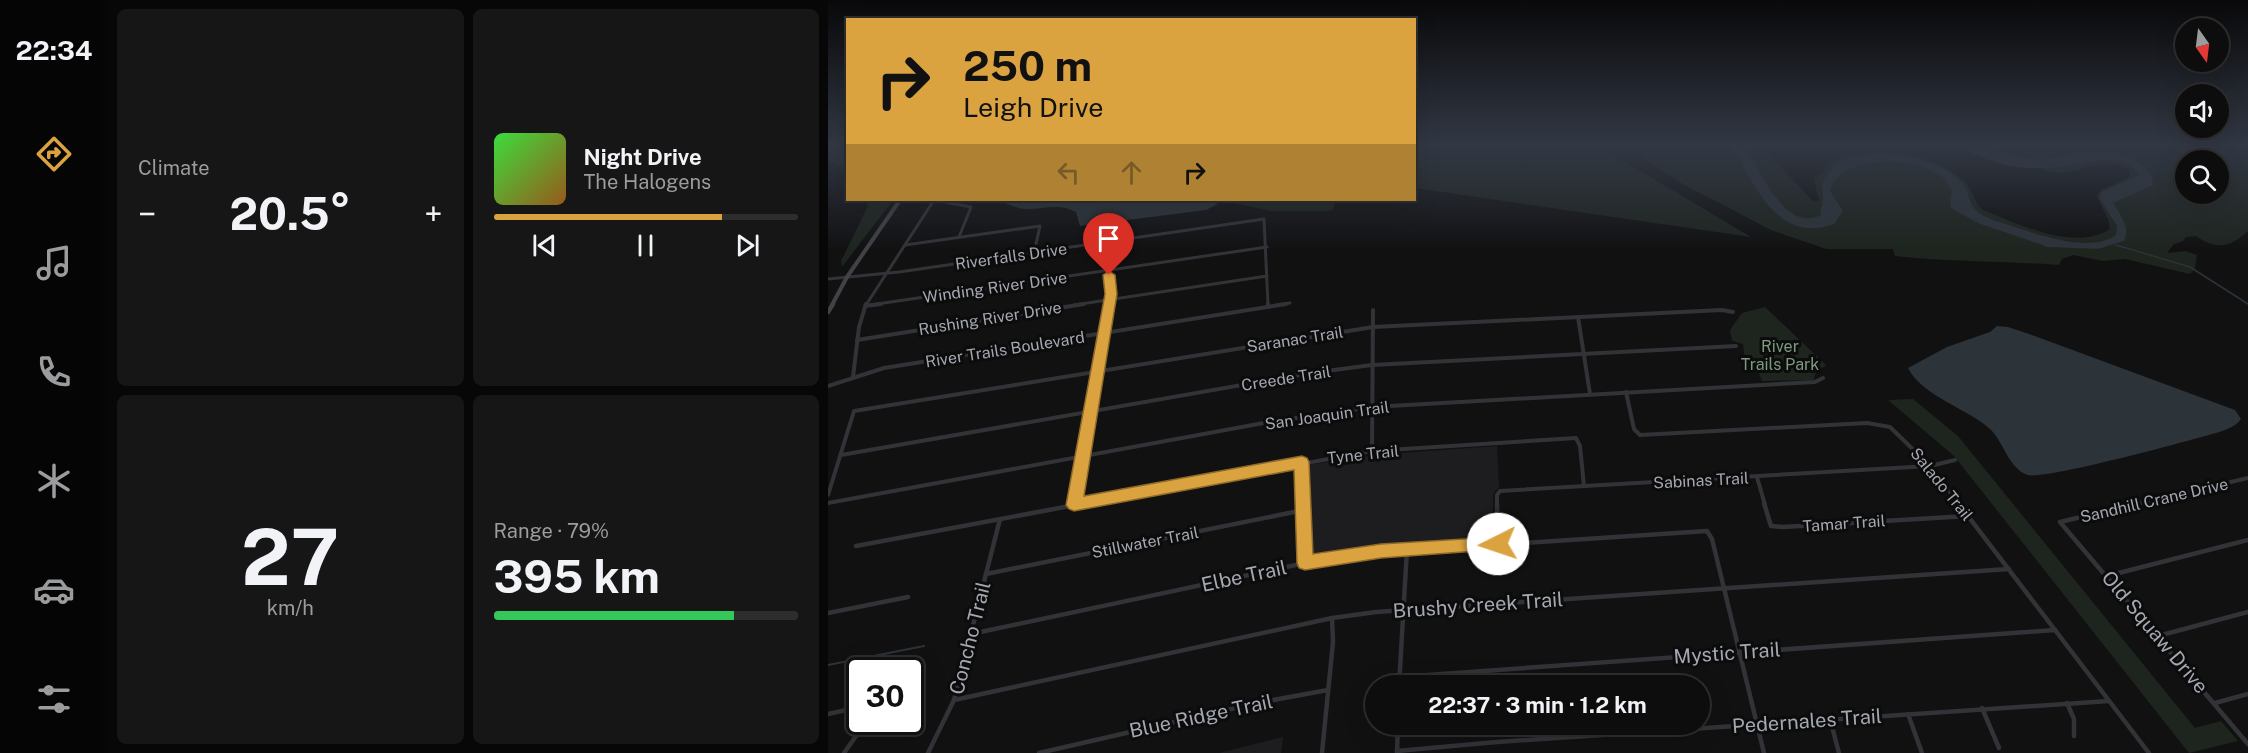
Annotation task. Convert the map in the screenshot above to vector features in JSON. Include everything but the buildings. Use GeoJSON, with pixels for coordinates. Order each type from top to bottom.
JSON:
{"type":"FeatureCollection","features":[{"type":"Feature","properties":{"kind":"main road"},"geometry":{"type":"LineString","coordinates":[[828,312],[847,277],[899,201]]}},
{"type":"Feature","properties":{"kind":"street"},"geometry":{"type":"LineString","coordinates":[[852,377],[865,306],[933,201]]}},
{"type":"Feature","properties":{"kind":"street"},"geometry":{"type":"LineString","coordinates":[[939,201],[971,207],[959,237]]}},
{"type":"Feature","properties":{"kind":"street","name":"Riverfalls Drive"},"geometry":{"type":"LineString","coordinates":[[828,279],[885,274],[1264,219],[1267,247]]}},
{"type":"Feature","properties":{"kind":"street"},"geometry":{"type":"LineString","coordinates":[[904,245],[1040,226],[1034,253]]}},
{"type":"Feature","properties":{"kind":"street"},"geometry":{"type":"LineString","coordinates":[[1074,505],[1110,299],[1110,270],[1116,241]]}},
{"type":"Feature","properties":{"kind":"street"},"geometry":{"type":"LineString","coordinates":[[1267,247],[1268,307]]}},
{"type":"Feature","properties":{"kind":"street","name":"Winding River Drive"},"geometry":{"type":"LineString","coordinates":[[865,306],[1267,247]]}},
{"type":"Feature","properties":{"kind":"street","name":"Rushing River Drive"},"geometry":{"type":"LineString","coordinates":[[857,340],[1267,276]]}},
{"type":"Feature","properties":{"kind":"street","name":"River Trails Boulevard"},"geometry":{"type":"LineString","coordinates":[[828,386],[884,368],[1290,303]]}},
{"type":"Feature","properties":{"kind":"street"},"geometry":{"type":"LineString","coordinates":[[1372,451],[1373,310]]}},
{"type":"Feature","properties":{"kind":"street","name":"Saranac Trail"},"geometry":{"type":"LineString","coordinates":[[841,455],[849,421],[854,411],[1320,334],[1373,327],[1722,310],[1733,312]]}},
{"type":"Feature","properties":{"kind":"street"},"geometry":{"type":"LineString","coordinates":[[1578,317],[1590,394]]}},
{"type":"Feature","properties":{"kind":"street","name":"Creede Trail"},"geometry":{"type":"LineString","coordinates":[[841,455],[1311,373],[1372,365],[1736,346]]}},
{"type":"Feature","properties":{"kind":"street","name":"San Joaquin Trail"},"geometry":{"type":"LineString","coordinates":[[828,503],[1311,415],[1372,407],[1815,382],[1823,378]]}},
{"type":"Feature","properties":{"kind":"street","name":"Salado Trail"},"geometry":{"type":"LineString","coordinates":[[1626,392],[1634,429],[1640,435],[1880,424],[1890,427],[1904,438],[1930,466],[2149,753]]}},
{"type":"Feature","properties":{"kind":"street","name":"Tyne Trail"},"geometry":{"type":"LineString","coordinates":[[856,546],[1302,462],[1372,451],[1576,438],[1580,446],[1584,486]]}},
{"type":"Feature","properties":{"kind":"street"},"geometry":{"type":"LineString","coordinates":[[828,495],[841,455]]}},
{"type":"Feature","properties":{"kind":"street","name":"Sabinas Trail"},"geometry":{"type":"LineString","coordinates":[[1498,544],[1497,495],[1500,491],[1930,466],[1955,460]]}},
{"type":"Feature","properties":{"kind":"street"},"geometry":{"type":"LineString","coordinates":[[1302,462],[1305,563]]}},
{"type":"Feature","properties":{"kind":"street","name":"Tamar Trail"},"geometry":{"type":"LineString","coordinates":[[1756,477],[1771,526],[1968,515]]}},
{"type":"Feature","properties":{"kind":"street","name":"Sandhill Crane Drive"},"geometry":{"type":"LineString","coordinates":[[2060,522],[2248,478]]}},
{"type":"Feature","properties":{"kind":"street","name":"Stillwater Trail"},"geometry":{"type":"LineString","coordinates":[[986,574],[1304,510]]}},
{"type":"Feature","properties":{"kind":"street","name":"Concho Trail"},"geometry":{"type":"LineString","coordinates":[[928,753],[954,700],[999,519]]}},
{"type":"Feature","properties":{"kind":"street","name":"Old Squaw Drive"},"geometry":{"type":"LineString","coordinates":[[2060,522],[2248,744]]}},
{"type":"Feature","properties":{"kind":"street","name":"Elbe Trail"},"geometry":{"type":"LineString","coordinates":[[971,634],[1305,563],[1407,549],[1710,533],[1724,588]]}},
{"type":"Feature","properties":{"kind":"street"},"geometry":{"type":"LineString","coordinates":[[2107,576],[2248,540]]}},
{"type":"Feature","properties":{"kind":"street"},"geometry":{"type":"LineString","coordinates":[[1400,675],[1407,549]]}},
{"type":"Feature","properties":{"kind":"street","name":"Brushy Creek Trail"},"geometry":{"type":"LineString","coordinates":[[954,700],[1332,618],[1402,610],[2009,569]]}},
{"type":"Feature","properties":{"kind":"street"},"geometry":{"type":"LineString","coordinates":[[1724,588],[1764,753]]}},
{"type":"Feature","properties":{"kind":"street"},"geometry":{"type":"LineString","coordinates":[[828,613],[908,597]]}},
{"type":"Feature","properties":{"kind":"street"},"geometry":{"type":"LineString","coordinates":[[2158,636],[2248,612]]}},
{"type":"Feature","properties":{"kind":"street"},"geometry":{"type":"LineString","coordinates":[[1322,753],[1332,618]]}},
{"type":"Feature","properties":{"kind":"street","name":"Mystic Trail"},"geometry":{"type":"LineString","coordinates":[[1427,675],[2055,630]]}},
{"type":"Feature","properties":{"kind":"street","name":"Blue Ridge Trail"},"geometry":{"type":"LineString","coordinates":[[1039,753],[1245,705],[1328,690]]}},
{"type":"Feature","properties":{"kind":"street"},"geometry":{"type":"LineString","coordinates":[[2215,703],[2248,694]]}},
{"type":"Feature","properties":{"kind":"street","name":"Pedernales Trail"},"geometry":{"type":"LineString","coordinates":[[1397,752],[1757,724],[2110,701]]}},
{"type":"Feature","properties":{"kind":"street"},"geometry":{"type":"LineString","coordinates":[[2067,703],[2074,719],[2074,736]]}},
{"type":"Feature","properties":{"kind":"street"},"geometry":{"type":"LineString","coordinates":[[1982,708],[1999,748]]}},
{"type":"Feature","properties":{"kind":"street"},"geometry":{"type":"LineString","coordinates":[[828,714],[846,710]]}},
{"type":"Feature","properties":{"kind":"street"},"geometry":{"type":"LineString","coordinates":[[1908,714],[1922,753]]}},
{"type":"Feature","properties":{"kind":"street"},"geometry":{"type":"LineString","coordinates":[[1830,719],[1839,753]]}},
{"type":"Feature","properties":{"kind":"street"},"geometry":{"type":"LineString","coordinates":[[844,753],[857,735]]}},
{"type":"Feature","properties":{"kind":"street"},"geometry":{"type":"LineString","coordinates":[[1397,752],[1398,735]]}},
{"type":"Feature","properties":{"kind":"shaded area"},"geometry":{"type":"Polygon","coordinates":[[[1751,180],[1764,180],[1786,208],[1797,216],[1808,218],[1821,215],[1824,180],[1836,180],[1830,191],[1843,211],[1834,224],[1814,228],[1796,226],[1782,218],[1758,192],[1751,180]]]}},
{"type":"Feature","properties":{"kind":"shaded area"},"geometry":{"type":"Polygon","coordinates":[[[1944,180],[1959,180],[1965,187],[1975,209],[1990,219],[2052,238],[2093,243],[2116,235],[2117,226],[2100,199],[2101,192],[2128,180],[2152,180],[2153,185],[2113,203],[2125,226],[2126,236],[2124,241],[2098,249],[2048,247],[1978,223],[1951,208],[1951,189],[1944,180]]]}},
{"type":"Feature","properties":{"kind":"shaded area"},"geometry":{"type":"Polygon","coordinates":[[[999,201],[1206,201],[1218,204],[1206,210],[1080,226],[1076,212],[1070,209],[1017,207],[999,201]]]}},
{"type":"Feature","properties":{"kind":"shaded area"},"geometry":{"type":"Polygon","coordinates":[[[1997,326],[2029,334],[2235,410],[2241,419],[2235,425],[2222,431],[2172,445],[2060,472],[2028,475],[2021,472],[2011,462],[1991,430],[1971,415],[1924,387],[1908,368],[1947,347],[1990,332],[1997,326]]]}},
{"type":"Feature","properties":{"kind":"shaded area"},"geometry":{"type":"Polygon","coordinates":[[[1497,446],[1499,488],[1493,496],[1493,540],[1366,548],[1313,557],[1311,554],[1306,469],[1308,465],[1373,455],[1497,446]]]}},
{"type":"Feature","properties":{"kind":"shaded area"},"geometry":{"type":"Polygon","coordinates":[[[1283,737],[1281,753],[1219,753],[1283,737]]]}},
{"type":"Feature","properties":{"kind":"green space"},"geometry":{"type":"Polygon","coordinates":[[[1416,180],[1656,180],[1751,237],[1416,188],[1416,180]]]}},
{"type":"Feature","properties":{"kind":"green space"},"geometry":{"type":"Polygon","coordinates":[[[1677,180],[1793,180],[1814,202],[1820,200],[1814,180],[1962,180],[1983,210],[2046,233],[2080,238],[2110,229],[2097,195],[2101,190],[2123,180],[2175,180],[2175,204],[2229,204],[2229,180],[2248,180],[2248,231],[2236,241],[2224,245],[2211,244],[2196,236],[2186,237],[2183,241],[2174,244],[2167,253],[2185,251],[2197,255],[2195,269],[2190,274],[2125,259],[2103,261],[2073,255],[2062,259],[2059,265],[1915,258],[1895,256],[1893,249],[1826,249],[1771,230],[1677,180]]]}},
{"type":"Feature","properties":{"kind":"green space"},"geometry":{"type":"Polygon","coordinates":[[[865,201],[892,201],[842,267],[841,261],[868,206],[865,201]]]}},
{"type":"Feature","properties":{"kind":"green space"},"geometry":{"type":"Polygon","coordinates":[[[1226,201],[1335,201],[1333,210],[1328,211],[1271,211],[1226,201]]]}},
{"type":"Feature","properties":{"kind":"green space","name":"River Trails Park"},"geometry":{"type":"Polygon","coordinates":[[[1765,307],[1826,365],[1815,374],[1814,380],[1762,381],[1755,364],[1744,354],[1743,344],[1732,341],[1730,330],[1742,313],[1765,307]]]}},
{"type":"Feature","properties":{"kind":"green space"},"geometry":{"type":"Polygon","coordinates":[[[1913,399],[1958,436],[2195,728],[2221,721],[2238,741],[2189,753],[1954,456],[1888,400],[1913,399]]]}},
{"type":"Feature","properties":{"kind":"waterway"},"geometry":{"type":"LineString","coordinates":[[2116,245],[2190,267],[2248,304]]}},
{"type":"Feature","properties":{"kind":"waterway"},"geometry":{"type":"LineString","coordinates":[[828,665],[924,646]]}},
{"type":"Feature","properties":{"kind":"route"},"geometry":{"type":"LineString","coordinates":[[1109,275],[1111,294],[1074,505],[1302,462],[1305,563],[1381,551],[1498,544]]}}]}
